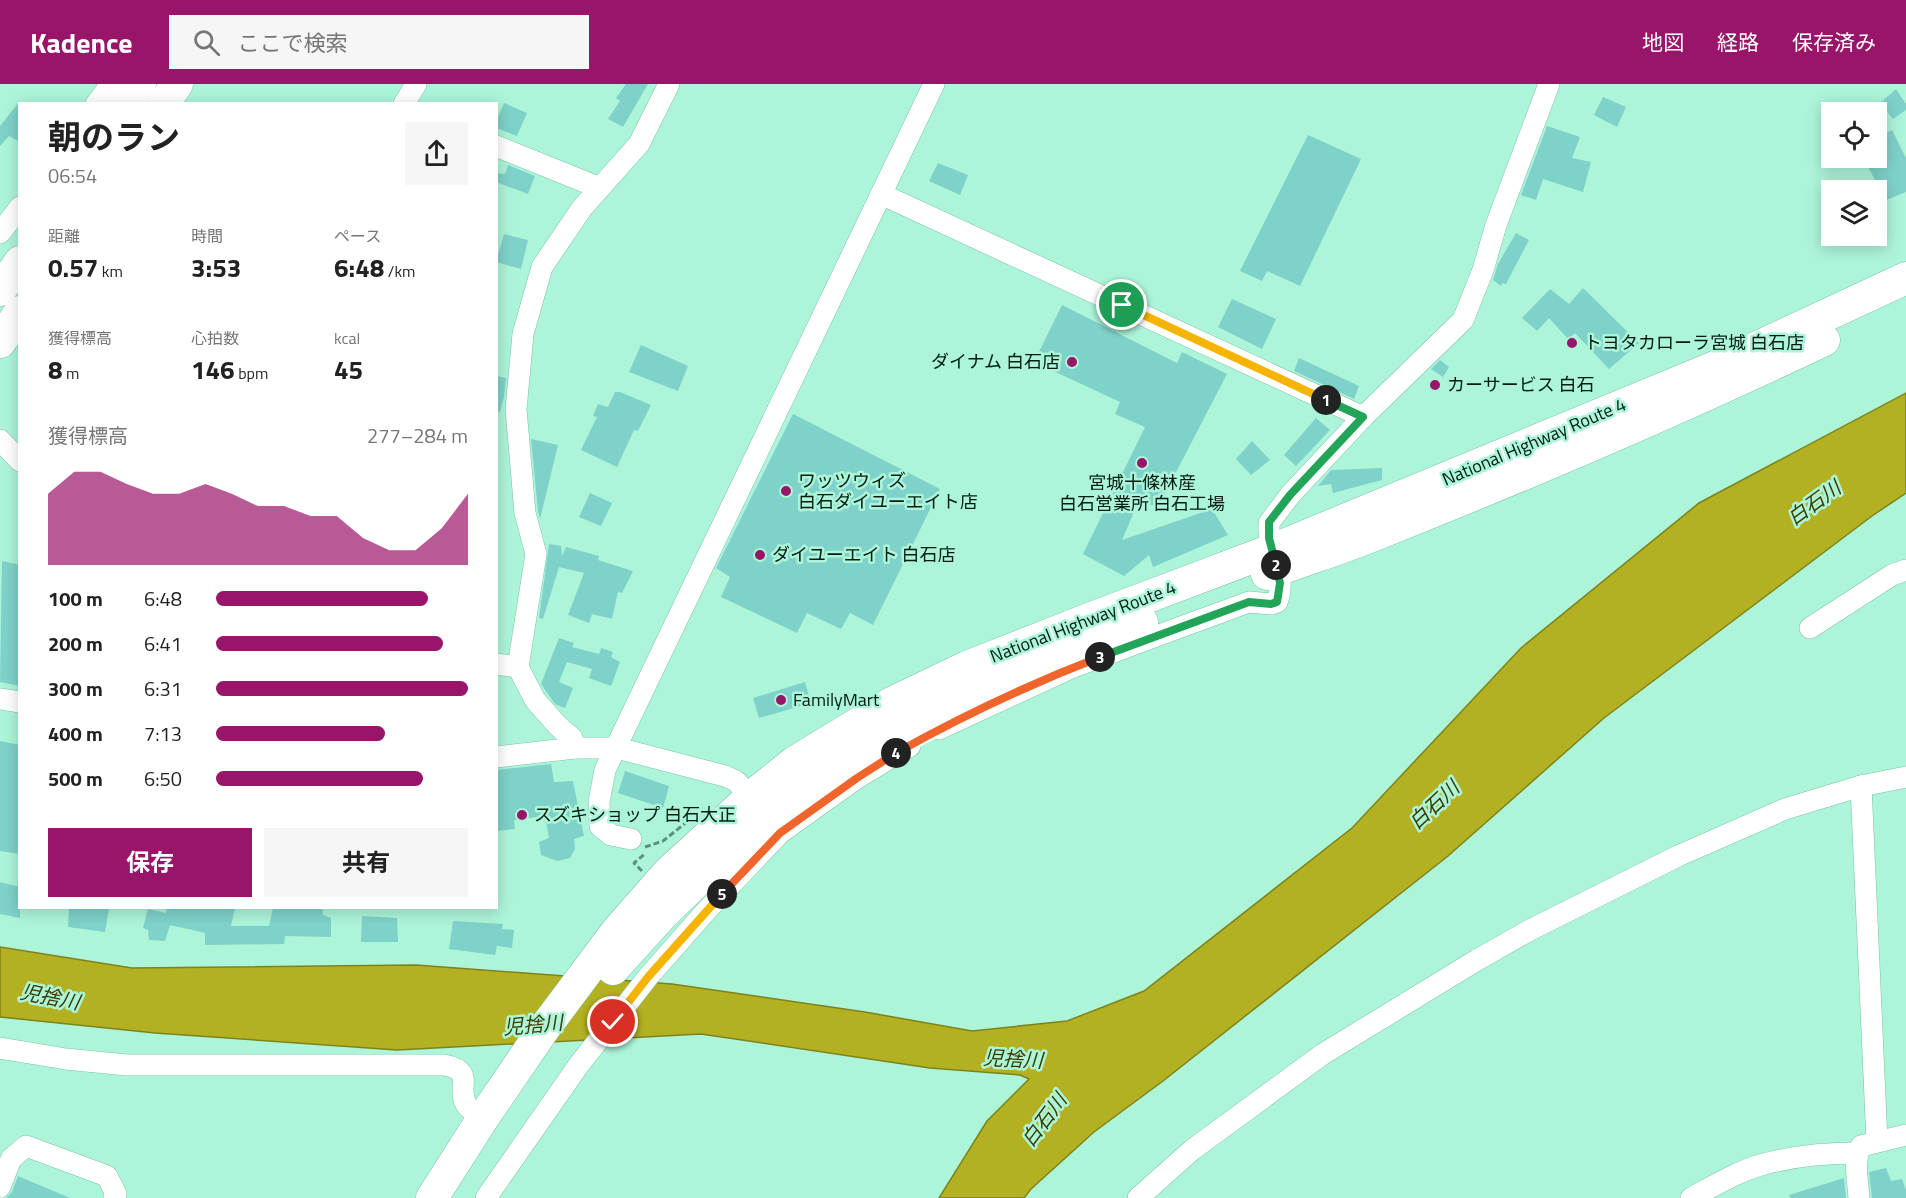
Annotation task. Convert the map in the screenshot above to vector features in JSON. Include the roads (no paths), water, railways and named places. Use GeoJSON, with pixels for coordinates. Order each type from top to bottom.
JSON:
{"type":"FeatureCollection","features":[{"type":"Feature","properties":{"kind":"highway"},"geometry":{"type":"LineString","coordinates":[[127,102],[140,84]]}},
{"type":"Feature","properties":{"kind":"highway"},"geometry":{"type":"LineString","coordinates":[[164,102],[177,84]]}},
{"type":"Feature","properties":{"kind":"highway"},"geometry":{"type":"LineString","coordinates":[[0,290],[18,265]]}},
{"type":"Feature","properties":{"kind":"highway","name":"National Highway Route 4"},"geometry":{"type":"LineString","coordinates":[[432,1198],[483,1118],[511,1094],[546,1058],[604,964],[663,914],[735,845],[759,807],[1007,677],[1123,629],[1715,367],[1906,278]]}},
{"type":"Feature","properties":{"kind":"highway","name":"National Highway Route 4"},"geometry":{"type":"LineString","coordinates":[[1275,560],[1367,538],[1458,501],[1748,376],[1906,301]]}},
{"type":"Feature","properties":{"kind":"highway"},"geometry":{"type":"LineString","coordinates":[[0,342],[18,315]]}},
{"type":"Feature","properties":{"kind":"highway","name":"National Highway Route 4"},"geometry":{"type":"LineString","coordinates":[[454,1198],[511,1094]]}},
{"type":"Feature","properties":{"kind":"street"},"geometry":{"type":"LineString","coordinates":[[98,102],[111,84]]}},
{"type":"Feature","properties":{"kind":"street"},"geometry":{"type":"LineString","coordinates":[[405,102],[416,84]]}},
{"type":"Feature","properties":{"kind":"street"},"geometry":{"type":"LineString","coordinates":[[575,748],[572,738],[535,700],[518,667],[536,554],[525,513],[516,409],[524,334],[543,267],[582,208],[639,144],[669,84]]}},
{"type":"Feature","properties":{"kind":"street"},"geometry":{"type":"LineString","coordinates":[[639,846],[611,835],[600,826],[599,802],[605,770],[934,84]]}},
{"type":"Feature","properties":{"kind":"street"},"geometry":{"type":"LineString","coordinates":[[486,1198],[578,1066],[648,977],[780,833],[857,778],[948,724],[1071,668],[1249,602],[1271,604],[1277,602],[1280,583],[1268,530],[1269,522],[1290,495],[1363,417],[1463,321],[1549,84]]}},
{"type":"Feature","properties":{"kind":"street"},"geometry":{"type":"LineString","coordinates":[[498,147],[600,188]]}},
{"type":"Feature","properties":{"kind":"street"},"geometry":{"type":"LineString","coordinates":[[881,194],[1363,417]]}},
{"type":"Feature","properties":{"kind":"street"},"geometry":{"type":"LineString","coordinates":[[0,233],[18,210]]}},
{"type":"Feature","properties":{"kind":"street"},"geometry":{"type":"LineString","coordinates":[[0,440],[18,459]]}},
{"type":"Feature","properties":{"kind":"street"},"geometry":{"type":"LineString","coordinates":[[1810,628],[1892,575],[1906,570]]}},
{"type":"Feature","properties":{"kind":"street"},"geometry":{"type":"LineString","coordinates":[[498,664],[518,667]]}},
{"type":"Feature","properties":{"kind":"street"},"geometry":{"type":"LineString","coordinates":[[0,699],[18,702]]}},
{"type":"Feature","properties":{"kind":"street"},"geometry":{"type":"LineString","coordinates":[[498,756],[575,748],[617,748],[725,776],[736,781],[759,807]]}},
{"type":"Feature","properties":{"kind":"street"},"geometry":{"type":"LineString","coordinates":[[1138,1198],[1192,1150],[1323,1054],[1530,930],[1678,856],[1785,809],[1861,786],[1906,777]]}},
{"type":"Feature","properties":{"kind":"street"},"geometry":{"type":"LineString","coordinates":[[1861,786],[1877,1142]]}},
{"type":"Feature","properties":{"kind":"street"},"geometry":{"type":"LineString","coordinates":[[0,1048],[66,1059],[127,1065],[444,1065],[458,1068],[462,1072],[466,1103],[483,1118]]}},
{"type":"Feature","properties":{"kind":"street"},"geometry":{"type":"LineString","coordinates":[[1859,1198],[1857,1153],[1861,1146],[1906,1135]]}},
{"type":"Feature","properties":{"kind":"street"},"geometry":{"type":"LineString","coordinates":[[0,1186],[11,1159],[26,1146],[107,1176],[116,1194],[114,1198]]}},
{"type":"Feature","properties":{"kind":"street"},"geometry":{"type":"LineString","coordinates":[[1691,1198],[1734,1176],[1763,1165],[1790,1159],[1857,1153]]}},
{"type":"Feature","properties":{"kind":"water"},"geometry":{"type":"Polygon","coordinates":[[[1906,393],[1906,493],[1872,516],[1604,718],[1448,856],[1163,1081],[1094,1132],[1024,1198],[939,1198],[987,1121],[1029,1079],[1020,1075],[930,1068],[701,1034],[397,1050],[155,1033],[0,1017],[0,947],[132,968],[416,965],[672,984],[865,1012],[972,1031],[1067,1021],[1144,991],[1352,828],[1521,648],[1699,503],[1906,393]]]}},
{"type":"Feature","properties":{"kind":"place","name":"トヨタカローラ宮城 白石店"},"geometry":{"type":"Point","coordinates":[1572,343]}},
{"type":"Feature","properties":{"kind":"place","name":"ダイナム 白石店"},"geometry":{"type":"Point","coordinates":[1072,362]}},
{"type":"Feature","properties":{"kind":"place","name":"カーサービス 白石"},"geometry":{"type":"Point","coordinates":[1435,385]}},
{"type":"Feature","properties":{"kind":"place","name":"宮城十條林産 白石営業所 白石工場"},"geometry":{"type":"Point","coordinates":[1142,463]}},
{"type":"Feature","properties":{"kind":"place","name":"ワッツウィズ 白石ダイユーエイト店"},"geometry":{"type":"Point","coordinates":[786,491]}},
{"type":"Feature","properties":{"kind":"place","name":"ダイユーエイト 白石店"},"geometry":{"type":"Point","coordinates":[760,555]}},
{"type":"Feature","properties":{"kind":"place","name":"FamilyMart"},"geometry":{"type":"Point","coordinates":[781,700]}},
{"type":"Feature","properties":{"kind":"place","name":"スズキショップ 白石大正"},"geometry":{"type":"Point","coordinates":[522,815]}},
{"type":"Feature","properties":{"kind":"water label","name":"白石川"},"geometry":{"type":"Point","coordinates":[1814,503]}},
{"type":"Feature","properties":{"kind":"water label","name":"白石川"},"geometry":{"type":"Point","coordinates":[1434,805]}},
{"type":"Feature","properties":{"kind":"water label","name":"児捨川"},"geometry":{"type":"Point","coordinates":[50,997]}},
{"type":"Feature","properties":{"kind":"water label","name":"児捨川"},"geometry":{"type":"Point","coordinates":[533,1025]}},
{"type":"Feature","properties":{"kind":"water label","name":"児捨川"},"geometry":{"type":"Point","coordinates":[1013,1059]}},
{"type":"Feature","properties":{"kind":"water label","name":"白石川"},"geometry":{"type":"Point","coordinates":[1044,1120]}}]}
